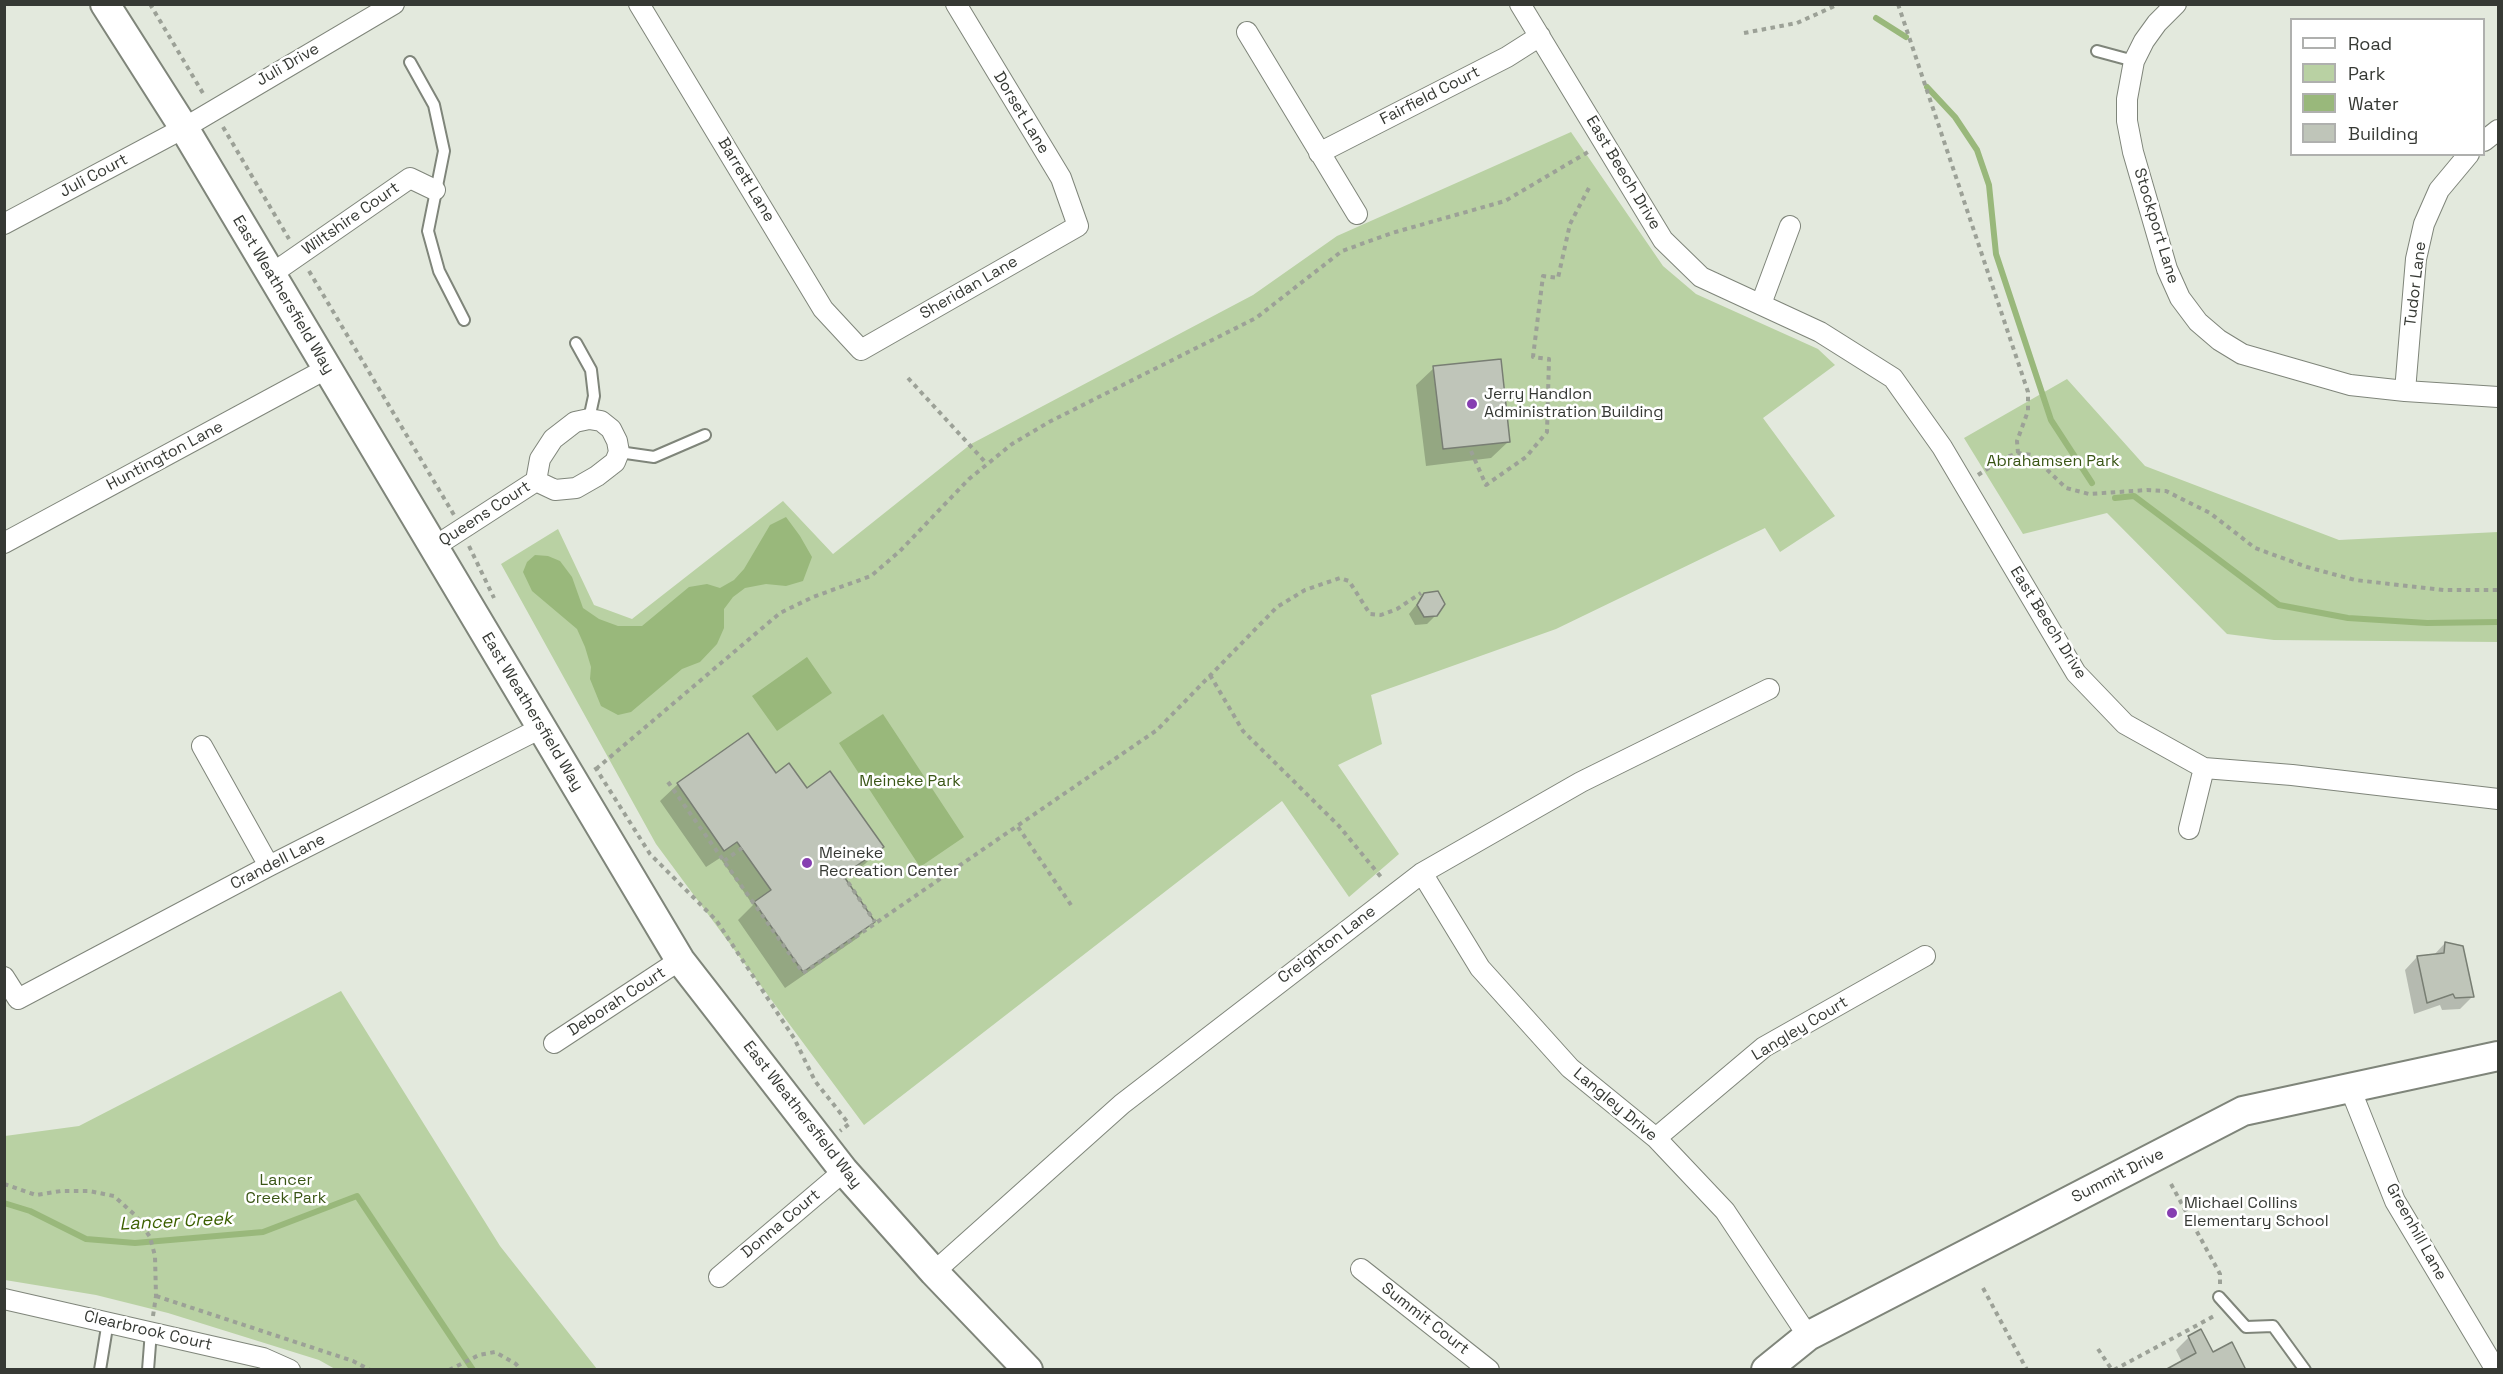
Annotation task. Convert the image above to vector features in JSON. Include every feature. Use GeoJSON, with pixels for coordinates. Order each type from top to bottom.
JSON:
{"type":"FeatureCollection","features":[{"type":"Feature","properties":{"kind":"street","name":"East Weathersfield Way"},"geometry":{"type":"LineString","coordinates":[[105,4],[184,128],[680,960],[843,1171],[1015,1366]]}},
{"type":"Feature","properties":{"kind":"street","name":"Juli Drive"},"geometry":{"type":"LineString","coordinates":[[184,128],[212,109],[394,4]]}},
{"type":"Feature","properties":{"kind":"street","name":"Barrett Lane"},"geometry":{"type":"LineString","coordinates":[[639,4],[823,309],[861,350]]}},
{"type":"Feature","properties":{"kind":"street","name":"Dorset Lane"},"geometry":{"type":"LineString","coordinates":[[956,4],[1061,178],[1078,226]]}},
{"type":"Feature","properties":{"kind":"street","name":"East Beech Drive"},"geometry":{"type":"LineString","coordinates":[[1520,4],[1663,240],[1701,277],[1820,332],[1893,378],[1942,447],[2076,673],[2125,724],[2204,768],[2292,775],[2499,799]]}},
{"type":"Feature","properties":{"kind":"street","name":"Stockport Lane"},"geometry":{"type":"LineString","coordinates":[[2176,4],[2157,23],[2144,41],[2134,61],[2127,99],[2127,121],[2133,152],[2167,269],[2180,298],[2198,322],[2219,340],[2242,354],[2350,385],[2499,397]]}},
{"type":"Feature","properties":{"kind":"street"},"geometry":{"type":"LineString","coordinates":[[1247,32],[1357,214]]}},
{"type":"Feature","properties":{"kind":"street","name":"Fairfield Court"},"geometry":{"type":"LineString","coordinates":[[1319,153],[1507,57],[1540,36]]}},
{"type":"Feature","properties":{"kind":"street","name":"Juli Court"},"geometry":{"type":"LineString","coordinates":[[4,224],[184,128]]}},
{"type":"Feature","properties":{"kind":"street"},"geometry":{"type":"LineString","coordinates":[[2485,140],[2499,130]]}},
{"type":"Feature","properties":{"kind":"street","name":"Tudor Lane"},"geometry":{"type":"LineString","coordinates":[[2405,391],[2416,259],[2424,224],[2439,190],[2467,156]]}},
{"type":"Feature","properties":{"kind":"street","name":"Wiltshire Court"},"geometry":{"type":"LineString","coordinates":[[270,275],[410,178],[435,190]]}},
{"type":"Feature","properties":{"kind":"street","name":"Sheridan Lane"},"geometry":{"type":"LineString","coordinates":[[861,350],[1078,226]]}},
{"type":"Feature","properties":{"kind":"street"},"geometry":{"type":"LineString","coordinates":[[1761,304],[1790,226]]}},
{"type":"Feature","properties":{"kind":"street","name":"Huntington Lane"},"geometry":{"type":"LineString","coordinates":[[4,543],[326,369]]}},
{"type":"Feature","properties":{"kind":"street"},"geometry":{"type":"LineString","coordinates":[[589,419],[601,421],[611,429],[619,452]]}},
{"type":"Feature","properties":{"kind":"street","name":"Queens Court"},"geometry":{"type":"LineString","coordinates":[[434,548],[536,481],[540,459],[553,439],[575,422],[589,419]]}},
{"type":"Feature","properties":{"kind":"street","name":"Queens Court"},"geometry":{"type":"LineString","coordinates":[[536,481],[555,490],[576,488],[615,462],[619,452]]}},
{"type":"Feature","properties":{"kind":"street","name":"Creighton Lane"},"geometry":{"type":"LineString","coordinates":[[934,1272],[1122,1104],[1422,873],[1581,782],[1769,689]]}},
{"type":"Feature","properties":{"kind":"street","name":"Crandell Lane"},"geometry":{"type":"LineString","coordinates":[[4,977],[18,999],[269,866],[541,728]]}},
{"type":"Feature","properties":{"kind":"street"},"geometry":{"type":"LineString","coordinates":[[202,746],[269,866]]}},
{"type":"Feature","properties":{"kind":"street"},"geometry":{"type":"LineString","coordinates":[[2189,829],[2204,768]]}},
{"type":"Feature","properties":{"kind":"street","name":"Langley Drive"},"geometry":{"type":"LineString","coordinates":[[1422,873],[1480,968],[1570,1068],[1656,1138],[1725,1211],[1808,1336]]}},
{"type":"Feature","properties":{"kind":"street","name":"Langley Court"},"geometry":{"type":"LineString","coordinates":[[1656,1138],[1764,1047],[1925,956]]}},
{"type":"Feature","properties":{"kind":"street","name":"Deborah Court"},"geometry":{"type":"LineString","coordinates":[[554,1043],[680,960]]}},
{"type":"Feature","properties":{"kind":"street","name":"Summit Drive"},"geometry":{"type":"LineString","coordinates":[[1766,1370],[1808,1336],[2243,1111],[2499,1056]]}},
{"type":"Feature","properties":{"kind":"street","name":"Greenhill Lane"},"geometry":{"type":"LineString","coordinates":[[2349,1088],[2395,1202],[2496,1370]]}},
{"type":"Feature","properties":{"kind":"street","name":"Donna Court"},"geometry":{"type":"LineString","coordinates":[[718,1277],[843,1171]]}},
{"type":"Feature","properties":{"kind":"street","name":"Summit Court"},"geometry":{"type":"LineString","coordinates":[[1361,1269],[1489,1370]]}},
{"type":"Feature","properties":{"kind":"street","name":"Clearbrook Court"},"geometry":{"type":"LineString","coordinates":[[4,1299],[263,1358],[290,1370]]}},
{"type":"Feature","properties":{"kind":"lane"},"geometry":{"type":"LineString","coordinates":[[2097,51],[2134,61]]}},
{"type":"Feature","properties":{"kind":"lane"},"geometry":{"type":"LineString","coordinates":[[410,62],[434,105],[444,151],[428,231],[439,270],[464,320]]}},
{"type":"Feature","properties":{"kind":"lane"},"geometry":{"type":"LineString","coordinates":[[576,343],[591,370],[594,396],[589,419]]}},
{"type":"Feature","properties":{"kind":"lane"},"geometry":{"type":"LineString","coordinates":[[619,452],[654,458],[705,435]]}},
{"type":"Feature","properties":{"kind":"lane"},"geometry":{"type":"LineString","coordinates":[[2219,1297],[2246,1326],[2273,1326],[2305,1370]]}},
{"type":"Feature","properties":{"kind":"lane"},"geometry":{"type":"LineString","coordinates":[[100,1370],[108,1321]]}},
{"type":"Feature","properties":{"kind":"lane"},"geometry":{"type":"LineString","coordinates":[[148,1370],[151,1331]]}},
{"type":"Feature","properties":{"kind":"path"},"geometry":{"type":"LineString","coordinates":[[150,4],[461,530],[499,608]]}},
{"type":"Feature","properties":{"kind":"path"},"geometry":{"type":"LineString","coordinates":[[1744,33],[1797,23],[1839,4]]}},
{"type":"Feature","properties":{"kind":"path"},"geometry":{"type":"LineString","coordinates":[[1898,4],[2028,392],[2028,411],[2017,441],[2018,453]]}},
{"type":"Feature","properties":{"kind":"path"},"geometry":{"type":"LineString","coordinates":[[596,769],[780,613],[813,597],[871,576],[900,551],[969,479],[1012,444],[1049,422],[1256,318],[1342,251],[1392,233],[1505,201],[1604,143]]}},
{"type":"Feature","properties":{"kind":"path"},"geometry":{"type":"LineString","coordinates":[[1471,451],[1486,485],[1526,457],[1547,432],[1549,358],[1533,357],[1543,276],[1558,278],[1570,224],[1591,184]]}},
{"type":"Feature","properties":{"kind":"path"},"geometry":{"type":"LineString","coordinates":[[908,378],[987,464]]}},
{"type":"Feature","properties":{"kind":"path"},"geometry":{"type":"LineString","coordinates":[[1964,484],[2004,458],[2018,453],[2032,455],[2066,488],[2089,494],[2166,491],[2210,513],[2255,548],[2307,567],[2355,580],[2444,590],[2499,590]]}},
{"type":"Feature","properties":{"kind":"path"},"geometry":{"type":"LineString","coordinates":[[668,782],[803,973],[1156,730],[1277,607],[1305,590],[1340,578],[1348,581],[1370,614],[1381,615],[1397,609],[1421,593]]}},
{"type":"Feature","properties":{"kind":"path"},"geometry":{"type":"LineString","coordinates":[[1210,675],[1243,732],[1339,826],[1381,877]]}},
{"type":"Feature","properties":{"kind":"path"},"geometry":{"type":"LineString","coordinates":[[590,759],[650,854],[716,920],[794,1038],[815,1081],[849,1124],[824,1146]]}},
{"type":"Feature","properties":{"kind":"path"},"geometry":{"type":"LineString","coordinates":[[1018,827],[1071,905]]}},
{"type":"Feature","properties":{"kind":"path"},"geometry":{"type":"LineString","coordinates":[[724,861],[742,848]]}},
{"type":"Feature","properties":{"kind":"path"},"geometry":{"type":"LineString","coordinates":[[843,875],[875,922]]}},
{"type":"Feature","properties":{"kind":"path"},"geometry":{"type":"LineString","coordinates":[[4,1184],[36,1195],[61,1191],[89,1191],[114,1196],[136,1215],[150,1237],[155,1256],[156,1296],[151,1331]]}},
{"type":"Feature","properties":{"kind":"path"},"geometry":{"type":"LineString","coordinates":[[2098,1349],[2113,1370],[2215,1317],[2220,1274],[2171,1184]]}},
{"type":"Feature","properties":{"kind":"path"},"geometry":{"type":"LineString","coordinates":[[1983,1288],[2027,1370]]}},
{"type":"Feature","properties":{"kind":"path"},"geometry":{"type":"LineString","coordinates":[[156,1296],[353,1361],[370,1370]]}},
{"type":"Feature","properties":{"kind":"path"},"geometry":{"type":"LineString","coordinates":[[448,1370],[479,1355],[495,1352],[516,1364],[521,1370]]}},
{"type":"Feature","properties":{"kind":"green space","name":"Meineke Park"},"geometry":{"type":"Polygon","coordinates":[[[1571,132],[1663,266],[1696,294],[1818,349],[1835,365],[1763,418],[1835,516],[1780,552],[1765,528],[1556,629],[1371,695],[1382,744],[1338,765],[1399,854],[1349,897],[1282,801],[864,1125],[656,844],[501,564],[558,529],[594,605],[632,619],[783,501],[833,554],[971,444],[1253,295],[1337,236],[1571,132]]]}},
{"type":"Feature","properties":{"kind":"green space","name":"Abrahamsen Park"},"geometry":{"type":"Polygon","coordinates":[[[2067,379],[2145,466],[2339,540],[2498,532],[2498,642],[2274,640],[2227,634],[2107,513],[2023,534],[1964,438],[2067,379]]]}},
{"type":"Feature","properties":{"kind":"green space","name":"Lancer Creek Park"},"geometry":{"type":"Polygon","coordinates":[[[341,991],[500,1246],[597,1369],[335,1369],[319,1360],[168,1313],[96,1295],[5,1280],[5,1136],[79,1126],[341,991]]]}},
{"type":"Feature","properties":{"kind":"water"},"geometry":{"type":"Polygon","coordinates":[[[786,517],[812,557],[803,581],[786,586],[766,584],[745,588],[733,597],[724,609],[724,628],[717,644],[700,662],[682,669],[631,712],[618,715],[601,706],[590,679],[591,667],[577,629],[532,591],[523,572],[527,562],[535,555],[548,556],[560,561],[572,577],[583,608],[599,619],[618,626],[642,626],[689,587],[707,584],[720,588],[734,580],[744,569],[770,525],[786,517]]]}},
{"type":"Feature","properties":{"kind":"water"},"geometry":{"type":"Polygon","coordinates":[[[807,657],[832,693],[777,731],[752,696],[807,657]]]}},
{"type":"Feature","properties":{"kind":"water"},"geometry":{"type":"Polygon","coordinates":[[[883,714],[964,837],[920,867],[839,743],[883,714]]]}},
{"type":"Feature","properties":{"kind":"building","name":"Jerry Handlon Administration Building"},"geometry":{"type":"Polygon","coordinates":[[[1501,359],[1510,442],[1443,449],[1433,366],[1501,359]]]}},
{"type":"Feature","properties":{"kind":"building"},"geometry":{"type":"Polygon","coordinates":[[[1438,591],[1445,604],[1437,616],[1424,617],[1417,605],[1424,593],[1438,591]]]}},
{"type":"Feature","properties":{"kind":"building","name":"Meineke Recreation Center"},"geometry":{"type":"Polygon","coordinates":[[[748,733],[776,773],[789,763],[807,788],[830,771],[884,847],[843,875],[875,922],[803,972],[754,902],[771,890],[737,842],[724,851],[677,783],[748,733]]]}},
{"type":"Feature","properties":{"kind":"building"},"geometry":{"type":"Polygon","coordinates":[[[2445,942],[2463,946],[2474,997],[2455,998],[2453,994],[2427,1003],[2417,956],[2444,953],[2445,942]]]}},
{"type":"Feature","properties":{"kind":"building"},"geometry":{"type":"Polygon","coordinates":[[[2201,1329],[2213,1352],[2232,1342],[2246,1370],[2165,1370],[2196,1353],[2188,1336],[2201,1329]]]}},
{"type":"Feature","properties":{"kind":"waterway"},"geometry":{"type":"LineString","coordinates":[[1876,18],[1906,37]]}},
{"type":"Feature","properties":{"kind":"waterway"},"geometry":{"type":"LineString","coordinates":[[1927,87],[1955,117],[1977,150],[1989,185],[1996,254],[2051,420],[2092,483]]}},
{"type":"Feature","properties":{"kind":"waterway"},"geometry":{"type":"LineString","coordinates":[[2115,498],[2134,496],[2279,605],[2348,618],[2427,623],[2498,622]]}},
{"type":"Feature","properties":{"kind":"waterway","name":"Lancer Creek"},"geometry":{"type":"LineString","coordinates":[[4,1203],[30,1211],[86,1239],[135,1243],[263,1232],[357,1196],[473,1370]]}},
{"type":"Feature","properties":{"kind":"place","name":"Jerry Handlon Administration Building"},"geometry":{"type":"Point","coordinates":[1472,404]}},
{"type":"Feature","properties":{"kind":"place","name":"Meineke Recreation Center"},"geometry":{"type":"Point","coordinates":[807,863]}},
{"type":"Feature","properties":{"kind":"place","name":"Michael Collins Elementary School"},"geometry":{"type":"Point","coordinates":[2172,1213]}}]}
